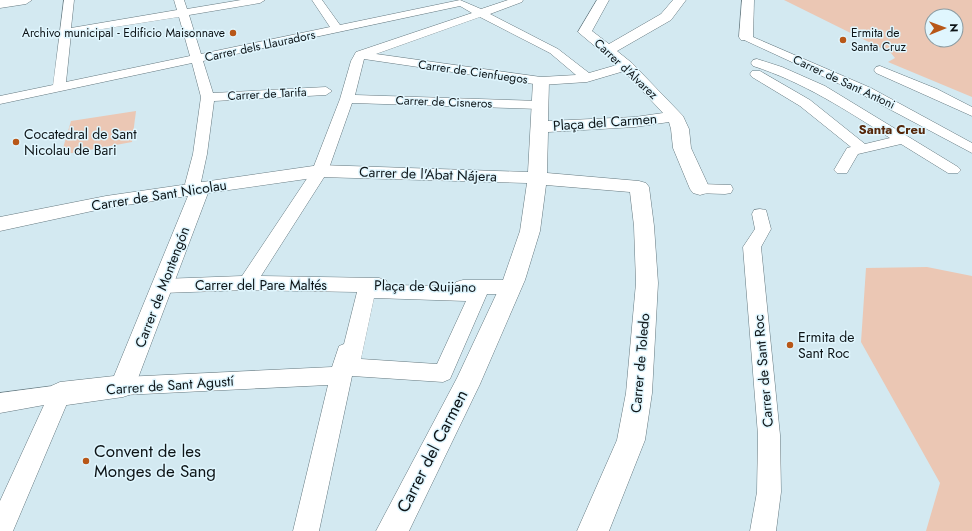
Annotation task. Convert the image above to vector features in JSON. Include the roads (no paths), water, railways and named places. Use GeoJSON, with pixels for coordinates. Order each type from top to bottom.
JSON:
{"type":"FeatureCollection","features":[{"type":"Feature","properties":{"kind":"street"},"geometry":{"type":"LineString","coordinates":[[0,4],[26,0]]}},
{"type":"Feature","properties":{"kind":"street"},"geometry":{"type":"LineString","coordinates":[[59,87],[69,0]]}},
{"type":"Feature","properties":{"kind":"street"},"geometry":{"type":"LineString","coordinates":[[179,0],[208,97],[200,154],[193,184],[201,188]]}},
{"type":"Feature","properties":{"kind":"street"},"geometry":{"type":"LineString","coordinates":[[65,32],[260,0]]}},
{"type":"Feature","properties":{"kind":"street"},"geometry":{"type":"LineString","coordinates":[[317,0],[338,29]]}},
{"type":"Feature","properties":{"kind":"street"},"geometry":{"type":"LineString","coordinates":[[247,283],[320,171],[347,99],[360,55],[518,0]]}},
{"type":"Feature","properties":{"kind":"street","name":"Carrer d'Álvarez"},"geometry":{"type":"LineString","coordinates":[[603,0],[585,32],[627,66],[675,116]]}},
{"type":"Feature","properties":{"kind":"street"},"geometry":{"type":"LineString","coordinates":[[608,50],[666,17],[680,0]]}},
{"type":"Feature","properties":{"kind":"street","name":"Carrer de Sant Antoni"},"geometry":{"type":"LineString","coordinates":[[748,0],[746,37],[872,94],[972,149]]}},
{"type":"Feature","properties":{"kind":"street","name":"Carrer dels Llauradors"},"geometry":{"type":"LineString","coordinates":[[0,100],[196,60],[461,3],[480,14]]}},
{"type":"Feature","properties":{"kind":"street"},"geometry":{"type":"LineString","coordinates":[[480,14],[554,51],[587,78]]}},
{"type":"Feature","properties":{"kind":"street","name":"Carrer de Cienfuegos"},"geometry":{"type":"LineString","coordinates":[[360,55],[541,81],[587,78],[627,66]]}},
{"type":"Feature","properties":{"kind":"street"},"geometry":{"type":"LineString","coordinates":[[862,148],[805,103],[756,68],[778,70],[820,89],[901,140],[953,170]]}},
{"type":"Feature","properties":{"kind":"street"},"geometry":{"type":"LineString","coordinates":[[880,70],[932,92],[972,112]]}},
{"type":"Feature","properties":{"kind":"street"},"geometry":{"type":"LineString","coordinates":[[539,127],[541,81]]}},
{"type":"Feature","properties":{"kind":"street","name":"Carrer de Tarifa"},"geometry":{"type":"LineString","coordinates":[[208,97],[326,91]]}},
{"type":"Feature","properties":{"kind":"street","name":"Carrer de Cisneros"},"geometry":{"type":"LineString","coordinates":[[347,99],[540,105]]}},
{"type":"Feature","properties":{"kind":"street","name":"Plaça del Carmen"},"geometry":{"type":"LineString","coordinates":[[537,178],[539,127],[635,122],[675,116],[680,129],[682,148],[700,189]]}},
{"type":"Feature","properties":{"kind":"street"},"geometry":{"type":"LineString","coordinates":[[842,170],[852,151],[901,140]]}},
{"type":"Feature","properties":{"kind":"street","name":"Carrer de Sant Nicolau"},"geometry":{"type":"LineString","coordinates":[[0,224],[106,202],[320,171]]}},
{"type":"Feature","properties":{"kind":"street","name":"Carrer de l'Abat Nájera"},"geometry":{"type":"LineString","coordinates":[[320,171],[537,178]]}},
{"type":"Feature","properties":{"kind":"street"},"geometry":{"type":"LineString","coordinates":[[507,293],[514,280],[530,231],[537,178]]}},
{"type":"Feature","properties":{"kind":"street","name":"Carrer de Toledo"},"geometry":{"type":"LineString","coordinates":[[537,178],[640,187],[647,283],[639,393],[631,440],[593,531]]}},
{"type":"Feature","properties":{"kind":"street","name":"Carrer de Montengón"},"geometry":{"type":"LineString","coordinates":[[123,386],[201,188]]}},
{"type":"Feature","properties":{"kind":"street"},"geometry":{"type":"LineString","coordinates":[[700,189],[725,189]]}},
{"type":"Feature","properties":{"kind":"street","name":"Carrer de Sant Roc"},"geometry":{"type":"LineString","coordinates":[[760,214],[762,229],[752,247],[769,435],[769,492],[763,531]]}},
{"type":"Feature","properties":{"kind":"street","name":"Carrer del Pare Maltés"},"geometry":{"type":"LineString","coordinates":[[162,286],[247,283],[360,285]]}},
{"type":"Feature","properties":{"kind":"street","name":"Plaça de Quijano"},"geometry":{"type":"LineString","coordinates":[[306,531],[342,375],[360,285],[507,293]]}},
{"type":"Feature","properties":{"kind":"street","name":"Plaça de Quijano"},"geometry":{"type":"LineString","coordinates":[[366,292],[478,294],[444,373],[350,367],[366,292]]}},
{"type":"Feature","properties":{"kind":"street","name":"Carrer del Carmen"},"geometry":{"type":"LineString","coordinates":[[392,531],[473,371],[507,293]]}},
{"type":"Feature","properties":{"kind":"street","name":"Carrer de Sant Agustí"},"geometry":{"type":"LineString","coordinates":[[0,403],[40,396],[123,386],[342,375]]}},
{"type":"Feature","properties":{"kind":"street"},"geometry":{"type":"LineString","coordinates":[[0,530],[60,394]]}},
{"type":"Feature","properties":{"kind":"place","name":"Archivo municipal - Edificio Maisonnave"},"geometry":{"type":"Point","coordinates":[233,33]}},
{"type":"Feature","properties":{"kind":"place","name":"Ermita de Santa Cruz"},"geometry":{"type":"Point","coordinates":[843,40]}},
{"type":"Feature","properties":{"kind":"place","name":"Cocatedral de Sant Nicolau de Bari"},"geometry":{"type":"Point","coordinates":[16,142]}},
{"type":"Feature","properties":{"kind":"place","name":"Ermita de Sant Roc"},"geometry":{"type":"Point","coordinates":[790,345]}},
{"type":"Feature","properties":{"kind":"place","name":"Convent de les Monges de Sang"},"geometry":{"type":"Point","coordinates":[86,461]}},
{"type":"Feature","properties":{"kind":"district","name":"Santa Creu"},"geometry":{"type":"Point","coordinates":[892,129]}}]}
